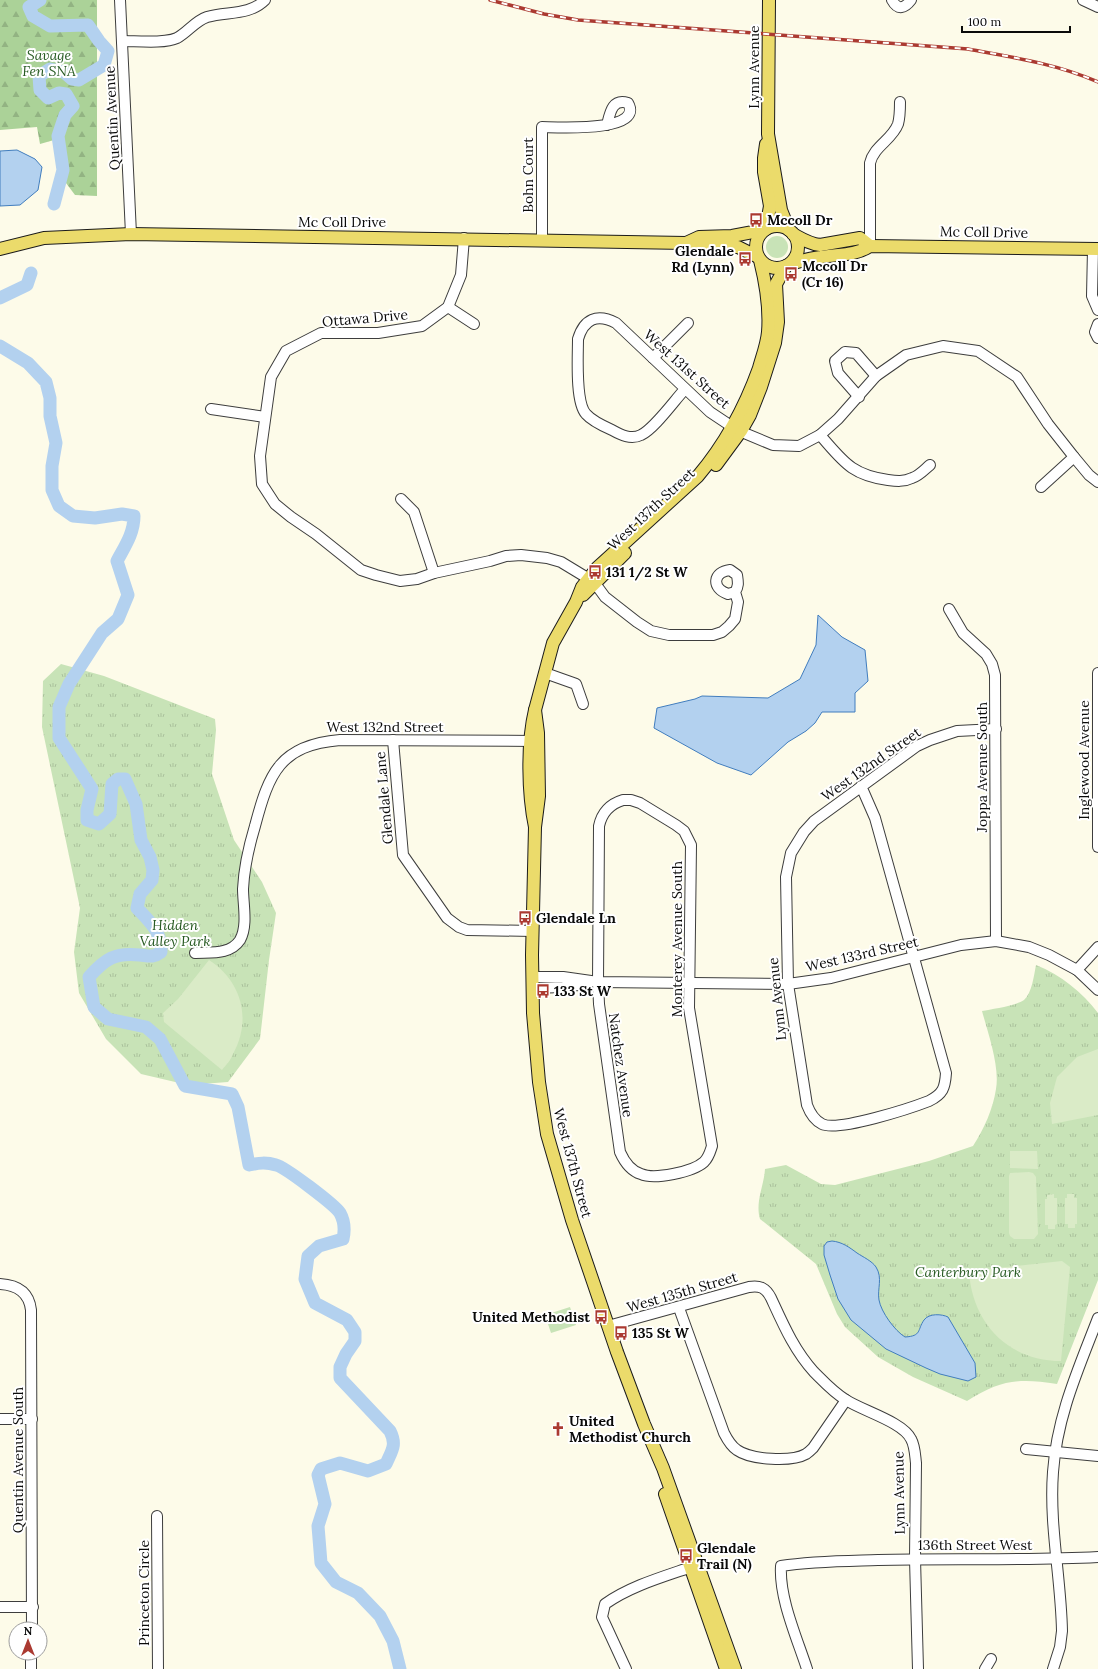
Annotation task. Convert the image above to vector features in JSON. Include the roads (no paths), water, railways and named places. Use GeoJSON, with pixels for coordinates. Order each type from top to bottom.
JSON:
{"type":"FeatureCollection","features":[{"type":"Feature","properties":{"kind":"main road","name":"Lynn Avenue"},"geometry":{"type":"LineString","coordinates":[[765,230],[770,206],[765,180],[764,158],[768,134],[769,0]]}},
{"type":"Feature","properties":{"kind":"main road","name":"Lynn Avenue"},"geometry":{"type":"LineString","coordinates":[[768,134],[781,210],[791,232]]}},
{"type":"Feature","properties":{"kind":"main road"},"geometry":{"type":"LineString","coordinates":[[780,227],[791,232],[796,239],[798,250],[797,255],[788,265],[776,284],[778,322],[771,342],[768,333],[768,297],[756,251],[757,240],[765,230],[780,227]]}},
{"type":"Feature","properties":{"kind":"main road","name":"Mc Coll Drive"},"geometry":{"type":"LineString","coordinates":[[686,243],[699,237],[732,236],[765,230]]}},
{"type":"Feature","properties":{"kind":"main road","name":"Mc Coll Drive"},"geometry":{"type":"LineString","coordinates":[[791,232],[814,244],[820,245],[860,238],[870,246]]}},
{"type":"Feature","properties":{"kind":"main road","name":"Mc Coll Drive"},"geometry":{"type":"LineString","coordinates":[[0,249],[44,238],[131,234],[252,237],[464,238],[542,241],[686,243],[699,247],[738,248],[759,258]]}},
{"type":"Feature","properties":{"kind":"main road","name":"Mc Coll Drive"},"geometry":{"type":"LineString","coordinates":[[788,265],[820,257],[854,254],[862,252],[870,246],[1096,249]]}},
{"type":"Feature","properties":{"kind":"main road"},"geometry":{"type":"LineString","coordinates":[[759,258],[764,264],[775,268],[788,265]]}},
{"type":"Feature","properties":{"kind":"main road","name":"West 137th Street"},"geometry":{"type":"LineString","coordinates":[[694,1565],[649,1449],[644,1424],[608,1326],[572,1220],[547,1134],[539,1082],[534,1034],[533,931],[535,827],[539,796],[534,741],[535,710],[553,643],[576,602],[591,581],[691,494],[725,454],[771,342]]}},
{"type":"Feature","properties":{"kind":"main road"},"geometry":{"type":"LineString","coordinates":[[694,1565],[726,1669]]}},
{"type":"Feature","properties":{"kind":"main road"},"geometry":{"type":"LineString","coordinates":[[694,1565],[735,1669]]}},
{"type":"Feature","properties":{"kind":"street","name":"Quentin Avenue"},"geometry":{"type":"LineString","coordinates":[[120,0],[131,234]]}},
{"type":"Feature","properties":{"kind":"street"},"geometry":{"type":"LineString","coordinates":[[122,41],[166,40],[177,38],[205,17],[220,13],[243,12],[260,5],[265,0]]}},
{"type":"Feature","properties":{"kind":"street"},"geometry":{"type":"LineString","coordinates":[[892,0],[895,5],[900,8],[904,8],[911,0]]}},
{"type":"Feature","properties":{"kind":"street"},"geometry":{"type":"LineString","coordinates":[[1083,0],[1097,5]]}},
{"type":"Feature","properties":{"kind":"street"},"geometry":{"type":"LineString","coordinates":[[870,246],[870,163],[874,152],[894,131],[898,124],[900,102]]}},
{"type":"Feature","properties":{"kind":"street","name":"Bohn Court"},"geometry":{"type":"LineString","coordinates":[[542,241],[542,127],[585,128],[607,125]]}},
{"type":"Feature","properties":{"kind":"street"},"geometry":{"type":"LineString","coordinates":[[464,238],[461,275],[448,307],[474,324]]}},
{"type":"Feature","properties":{"kind":"street"},"geometry":{"type":"LineString","coordinates":[[1096,249],[1092,296],[1098,310]]}},
{"type":"Feature","properties":{"kind":"street","name":"Ottawa Drive"},"geometry":{"type":"LineString","coordinates":[[448,307],[422,326],[378,333],[322,333],[286,351],[271,377],[260,456],[262,484],[275,504],[360,570],[376,576],[400,581],[416,579],[434,573],[490,562],[506,556],[521,555],[547,558],[561,562],[591,581],[605,596],[637,622],[651,630],[669,635],[713,635],[722,632],[735,619],[738,602],[735,592]]}},
{"type":"Feature","properties":{"kind":"street","name":"West 131st Street"},"geometry":{"type":"LineString","coordinates":[[685,389],[648,431],[639,436],[629,437],[621,435],[585,414],[578,396],[578,339],[584,326],[590,320],[599,318],[607,319],[616,323],[710,412],[736,429],[773,445],[799,446],[820,435],[838,420],[876,376],[906,355],[943,346],[978,351],[1017,377],[1048,424],[1089,475],[1098,482]]}},
{"type":"Feature","properties":{"kind":"street"},"geometry":{"type":"LineString","coordinates":[[653,358],[688,323]]}},
{"type":"Feature","properties":{"kind":"street"},"geometry":{"type":"LineString","coordinates":[[1098,324],[1095,332],[1098,338]]}},
{"type":"Feature","properties":{"kind":"street"},"geometry":{"type":"LineString","coordinates":[[859,397],[838,373],[835,361],[845,352],[856,353],[876,376]]}},
{"type":"Feature","properties":{"kind":"street"},"geometry":{"type":"LineString","coordinates":[[211,409],[265,417]]}},
{"type":"Feature","properties":{"kind":"street"},"geometry":{"type":"LineString","coordinates":[[820,435],[849,467],[872,478],[901,481],[913,478],[930,465]]}},
{"type":"Feature","properties":{"kind":"street"},"geometry":{"type":"LineString","coordinates":[[1041,487],[1074,457]]}},
{"type":"Feature","properties":{"kind":"street"},"geometry":{"type":"LineString","coordinates":[[401,499],[414,512],[434,573]]}},
{"type":"Feature","properties":{"kind":"street","name":"Joppa Avenue South"},"geometry":{"type":"LineString","coordinates":[[949,609],[963,633],[986,654],[992,664],[995,675],[996,941]]}},
{"type":"Feature","properties":{"kind":"street"},"geometry":{"type":"LineString","coordinates":[[545,673],[576,684],[583,704]]}},
{"type":"Feature","properties":{"kind":"street","name":"Inglewood Avenue"},"geometry":{"type":"LineString","coordinates":[[1098,673],[1098,847]]}},
{"type":"Feature","properties":{"kind":"street","name":"West 132nd Street"},"geometry":{"type":"LineString","coordinates":[[797,842],[814,821],[917,746],[957,731],[996,729]]}},
{"type":"Feature","properties":{"kind":"street","name":"West 132nd Street"},"geometry":{"type":"LineString","coordinates":[[195,953],[224,951],[234,946],[240,939],[244,920],[244,879],[249,850],[263,795],[278,766],[285,759],[302,748],[320,742],[393,740],[534,741]]}},
{"type":"Feature","properties":{"kind":"street","name":"Glendale Lane"},"geometry":{"type":"LineString","coordinates":[[393,740],[403,855],[443,912],[453,923],[467,930],[533,931]]}},
{"type":"Feature","properties":{"kind":"street"},"geometry":{"type":"LineString","coordinates":[[861,786],[875,818],[915,957]]}},
{"type":"Feature","properties":{"kind":"street","name":"Natchez Avenue"},"geometry":{"type":"LineString","coordinates":[[660,815],[640,803],[631,800],[623,800],[610,806],[604,812],[601,819],[599,826],[598,982],[600,1018],[620,1152],[624,1160],[639,1174],[658,1176],[675,1173]]}},
{"type":"Feature","properties":{"kind":"street","name":"Monterey Avenue South"},"geometry":{"type":"LineString","coordinates":[[660,815],[684,831],[692,845],[689,982],[690,1015],[712,1146],[709,1156],[703,1163],[695,1168],[675,1173]]}},
{"type":"Feature","properties":{"kind":"street","name":"Lynn Avenue"},"geometry":{"type":"LineString","coordinates":[[797,842],[791,853],[786,877],[788,984],[807,1105],[815,1119],[822,1125],[831,1127],[843,1126],[915,1106],[938,1096],[944,1088],[946,1073],[915,957]]}},
{"type":"Feature","properties":{"kind":"street","name":"West 133rd Street"},"geometry":{"type":"LineString","coordinates":[[533,982],[563,987],[598,982],[788,984],[831,978],[961,945],[996,941],[1014,943],[1042,952],[1077,970]]}},
{"type":"Feature","properties":{"kind":"street"},"geometry":{"type":"LineString","coordinates":[[1098,947],[1077,970],[1098,990]]}},
{"type":"Feature","properties":{"kind":"street","name":"Quentin Avenue South"},"geometry":{"type":"LineString","coordinates":[[0,1284],[15,1286],[24,1292],[30,1303],[31,1310],[32,1621]]}},
{"type":"Feature","properties":{"kind":"street","name":"West 135th Street"},"geometry":{"type":"LineString","coordinates":[[608,1326],[679,1308],[749,1287],[756,1286],[763,1288]]}},
{"type":"Feature","properties":{"kind":"street","name":"Lynn Avenue"},"geometry":{"type":"LineString","coordinates":[[763,1288],[768,1292],[791,1340],[803,1359],[828,1385],[846,1400],[871,1414],[896,1424],[911,1439],[915,1450],[916,1463],[915,1559],[918,1669]]}},
{"type":"Feature","properties":{"kind":"street"},"geometry":{"type":"LineString","coordinates":[[679,1308],[724,1433],[727,1440],[737,1450],[754,1457],[771,1458],[794,1457],[807,1453],[813,1448],[846,1400]]}},
{"type":"Feature","properties":{"kind":"street"},"geometry":{"type":"LineString","coordinates":[[1053,1669],[1060,1647],[1062,1631],[1052,1495],[1058,1434],[1068,1394],[1097,1321]]}},
{"type":"Feature","properties":{"kind":"street"},"geometry":{"type":"LineString","coordinates":[[0,1419],[32,1419]]}},
{"type":"Feature","properties":{"kind":"street"},"geometry":{"type":"LineString","coordinates":[[1026,1449],[1098,1456]]}},
{"type":"Feature","properties":{"kind":"street","name":"Princeton Circle"},"geometry":{"type":"LineString","coordinates":[[157,1516],[158,1669]]}},
{"type":"Feature","properties":{"kind":"street","name":"136th Street West"},"geometry":{"type":"LineString","coordinates":[[807,1669],[788,1611],[780,1577],[781,1566],[811,1561],[1056,1559],[1098,1557]]}},
{"type":"Feature","properties":{"kind":"street"},"geometry":{"type":"LineString","coordinates":[[626,1669],[602,1617],[605,1604],[632,1588],[694,1565]]}},
{"type":"Feature","properties":{"kind":"street"},"geometry":{"type":"LineString","coordinates":[[0,1607],[33,1607]]}},
{"type":"Feature","properties":{"kind":"street"},"geometry":{"type":"LineString","coordinates":[[985,1669],[991,1659]]}},
{"type":"Feature","properties":{"kind":"water"},"geometry":{"type":"Polygon","coordinates":[[[17,150],[35,159],[42,167],[38,190],[20,205],[0,206],[0,151],[17,150]]]}},
{"type":"Feature","properties":{"kind":"water"},"geometry":{"type":"Polygon","coordinates":[[[818,615],[842,637],[865,650],[868,681],[855,693],[855,712],[822,712],[815,723],[806,731],[788,742],[751,775],[717,763],[654,728],[657,708],[702,696],[768,698],[800,679],[816,645],[818,615]]]}},
{"type":"Feature","properties":{"kind":"water"},"geometry":{"type":"Polygon","coordinates":[[[827,1242],[839,1242],[848,1247],[870,1261],[876,1267],[879,1275],[879,1300],[882,1310],[889,1321],[905,1337],[917,1334],[924,1320],[929,1316],[942,1315],[948,1317],[975,1363],[976,1377],[968,1381],[940,1374],[926,1368],[886,1349],[851,1320],[838,1299],[824,1255],[824,1246],[827,1242]]]}},
{"type":"Feature","properties":{"kind":"waterway"},"geometry":{"type":"LineString","coordinates":[[40,0],[29,7],[33,16],[50,26],[88,25],[108,51],[104,65],[79,80],[72,79],[64,72],[50,69],[39,76],[40,90],[48,98],[59,93],[66,94],[73,106],[65,115],[58,136],[63,170],[54,204]]}},
{"type":"Feature","properties":{"kind":"waterway"},"geometry":{"type":"LineString","coordinates":[[0,298],[27,285],[31,273]]}},
{"type":"Feature","properties":{"kind":"waterway"},"geometry":{"type":"LineString","coordinates":[[0,346],[28,363],[46,382],[50,398],[50,416],[56,443],[52,466],[52,490],[59,506],[73,516],[95,518],[122,514],[134,516],[131,534],[117,561],[128,595],[118,619],[102,633],[69,684],[59,707],[59,738],[92,789],[87,810],[87,820],[99,824],[110,814],[112,784],[118,779],[125,779],[136,804],[141,840],[150,857],[153,870],[152,880],[140,894],[137,908],[151,923],[157,933],[160,939],[161,952],[151,956],[131,954],[117,956],[106,961],[89,977],[94,1007],[108,1019],[146,1027],[160,1039],[185,1086],[232,1094],[238,1107],[249,1165],[266,1163],[281,1167],[320,1195],[342,1216],[344,1226],[343,1239],[319,1246],[308,1256],[305,1279],[315,1303],[347,1320],[355,1332],[355,1341],[346,1354],[340,1367],[340,1378],[390,1431],[393,1444],[392,1451],[386,1464],[368,1471],[340,1463],[321,1469],[318,1475],[325,1504],[318,1526],[321,1563],[336,1582],[358,1593],[380,1616],[393,1641],[400,1669]]}},
{"type":"Feature","properties":{"kind":"railway"},"geometry":{"type":"LineString","coordinates":[[490,0],[544,14],[578,20],[968,49],[1018,58],[1067,70],[1098,82]]}},
{"type":"Feature","properties":{"kind":"place","name":"Mccoll Dr"},"geometry":{"type":"Point","coordinates":[756,220]}},
{"type":"Feature","properties":{"kind":"place","name":"Glendale Rd (Lynn)"},"geometry":{"type":"Point","coordinates":[745,259]}},
{"type":"Feature","properties":{"kind":"place","name":"Mccoll Dr (Cr 16)"},"geometry":{"type":"Point","coordinates":[791,274]}},
{"type":"Feature","properties":{"kind":"place","name":"131 1/2 St W"},"geometry":{"type":"Point","coordinates":[595,572]}},
{"type":"Feature","properties":{"kind":"place","name":"Glendale Ln"},"geometry":{"type":"Point","coordinates":[525,918]}},
{"type":"Feature","properties":{"kind":"place","name":"133 St W"},"geometry":{"type":"Point","coordinates":[543,991]}},
{"type":"Feature","properties":{"kind":"place","name":"United Methodist"},"geometry":{"type":"Point","coordinates":[601,1317]}},
{"type":"Feature","properties":{"kind":"place","name":"135 St W"},"geometry":{"type":"Point","coordinates":[621,1333]}},
{"type":"Feature","properties":{"kind":"place","name":"United Methodist Church"},"geometry":{"type":"Point","coordinates":[558,1429]}},
{"type":"Feature","properties":{"kind":"place","name":"Glendale Trail (N)"},"geometry":{"type":"Point","coordinates":[686,1556]}},
{"type":"Feature","properties":{"kind":"park label","name":"Savage Fen SNA"},"geometry":{"type":"Point","coordinates":[49,64]}},
{"type":"Feature","properties":{"kind":"park label","name":"Hidden Valley Park"},"geometry":{"type":"Point","coordinates":[175,934]}},
{"type":"Feature","properties":{"kind":"park label","name":"Canterbury Park"},"geometry":{"type":"Point","coordinates":[968,1272]}}]}
